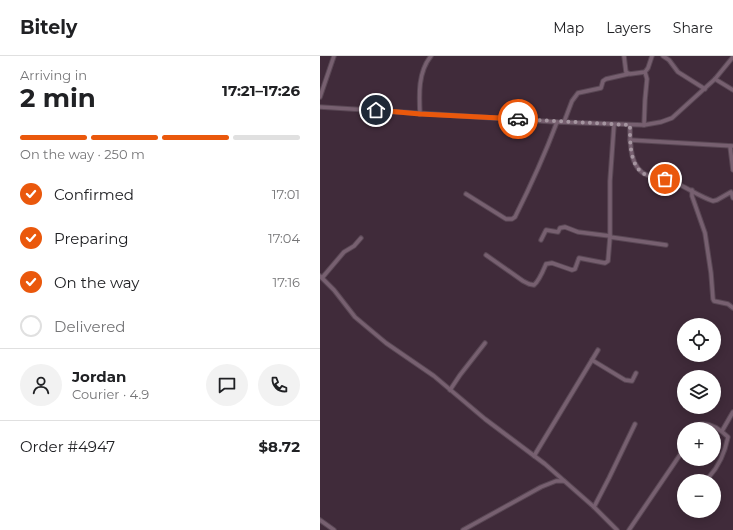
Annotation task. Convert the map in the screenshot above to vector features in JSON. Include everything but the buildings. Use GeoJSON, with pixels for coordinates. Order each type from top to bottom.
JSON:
{"type":"FeatureCollection","features":[{"type":"Feature","properties":{"kind":"street"},"geometry":{"type":"LineString","coordinates":[[320,97],[334,56]]}},
{"type":"Feature","properties":{"kind":"street"},"geometry":{"type":"LineString","coordinates":[[420,114],[421,74],[425,64],[431,56]]}},
{"type":"Feature","properties":{"kind":"street"},"geometry":{"type":"LineString","coordinates":[[624,56],[626,72],[628,74]]}},
{"type":"Feature","properties":{"kind":"street"},"geometry":{"type":"LineString","coordinates":[[644,125],[644,100],[647,79],[645,72],[652,56]]}},
{"type":"Feature","properties":{"kind":"street"},"geometry":{"type":"LineString","coordinates":[[663,56],[669,60],[678,72],[705,89]]}},
{"type":"Feature","properties":{"kind":"street"},"geometry":{"type":"LineString","coordinates":[[320,107],[558,122],[644,125],[661,122],[672,118],[705,89],[733,57]]}},
{"type":"Feature","properties":{"kind":"street"},"geometry":{"type":"LineString","coordinates":[[564,122],[572,101],[578,92],[601,88],[603,81],[606,79],[645,72]]}},
{"type":"Feature","properties":{"kind":"street"},"geometry":{"type":"LineString","coordinates":[[715,79],[733,90]]}},
{"type":"Feature","properties":{"kind":"street"},"geometry":{"type":"LineString","coordinates":[[466,194],[506,219],[512,219],[533,181],[558,122]]}},
{"type":"Feature","properties":{"kind":"street"},"geometry":{"type":"LineString","coordinates":[[486,255],[523,281],[534,285],[538,282],[546,264],[552,263],[572,270],[575,269],[579,258],[605,263],[609,258],[610,181],[614,124]]}},
{"type":"Feature","properties":{"kind":"street"},"geometry":{"type":"LineString","coordinates":[[630,125],[630,140],[635,164],[643,173],[670,180],[713,200],[717,200],[732,191],[733,198]]}},
{"type":"Feature","properties":{"kind":"street"},"geometry":{"type":"LineString","coordinates":[[630,140],[732,146],[733,170]]}},
{"type":"Feature","properties":{"kind":"street"},"geometry":{"type":"LineString","coordinates":[[692,190],[692,196],[705,233],[713,299],[714,301],[728,304],[733,308]]}},
{"type":"Feature","properties":{"kind":"street"},"geometry":{"type":"LineString","coordinates":[[541,240],[546,230],[558,232],[560,228],[565,227],[578,232],[666,245]]}},
{"type":"Feature","properties":{"kind":"street"},"geometry":{"type":"LineString","coordinates":[[361,238],[354,246],[344,252],[321,277],[334,290],[355,317],[386,343],[419,365],[485,420],[534,456],[594,507],[617,530]]}},
{"type":"Feature","properties":{"kind":"street"},"geometry":{"type":"LineString","coordinates":[[450,390],[485,343]]}},
{"type":"Feature","properties":{"kind":"street"},"geometry":{"type":"LineString","coordinates":[[534,456],[598,350]]}},
{"type":"Feature","properties":{"kind":"street"},"geometry":{"type":"LineString","coordinates":[[592,360],[625,380],[632,380],[636,373]]}},
{"type":"Feature","properties":{"kind":"street"},"geometry":{"type":"LineString","coordinates":[[712,474],[720,461],[726,446],[728,438],[722,430],[733,412]]}},
{"type":"Feature","properties":{"kind":"street"},"geometry":{"type":"LineString","coordinates":[[594,507],[610,478],[635,424]]}},
{"type":"Feature","properties":{"kind":"street"},"geometry":{"type":"LineString","coordinates":[[629,530],[677,459]]}},
{"type":"Feature","properties":{"kind":"street"},"geometry":{"type":"LineString","coordinates":[[463,530],[541,487],[556,481],[564,481]]}},
{"type":"Feature","properties":{"kind":"street"},"geometry":{"type":"LineString","coordinates":[[320,520],[334,530]]}},
{"type":"Feature","properties":{"kind":"way so far"},"geometry":{"type":"LineString","coordinates":[[518,119],[630,125],[632,155],[638,169],[649,176],[665,179]]}},
{"type":"Feature","properties":{"kind":"route"},"geometry":{"type":"LineString","coordinates":[[376,110],[420,114],[518,119]]}}]}
